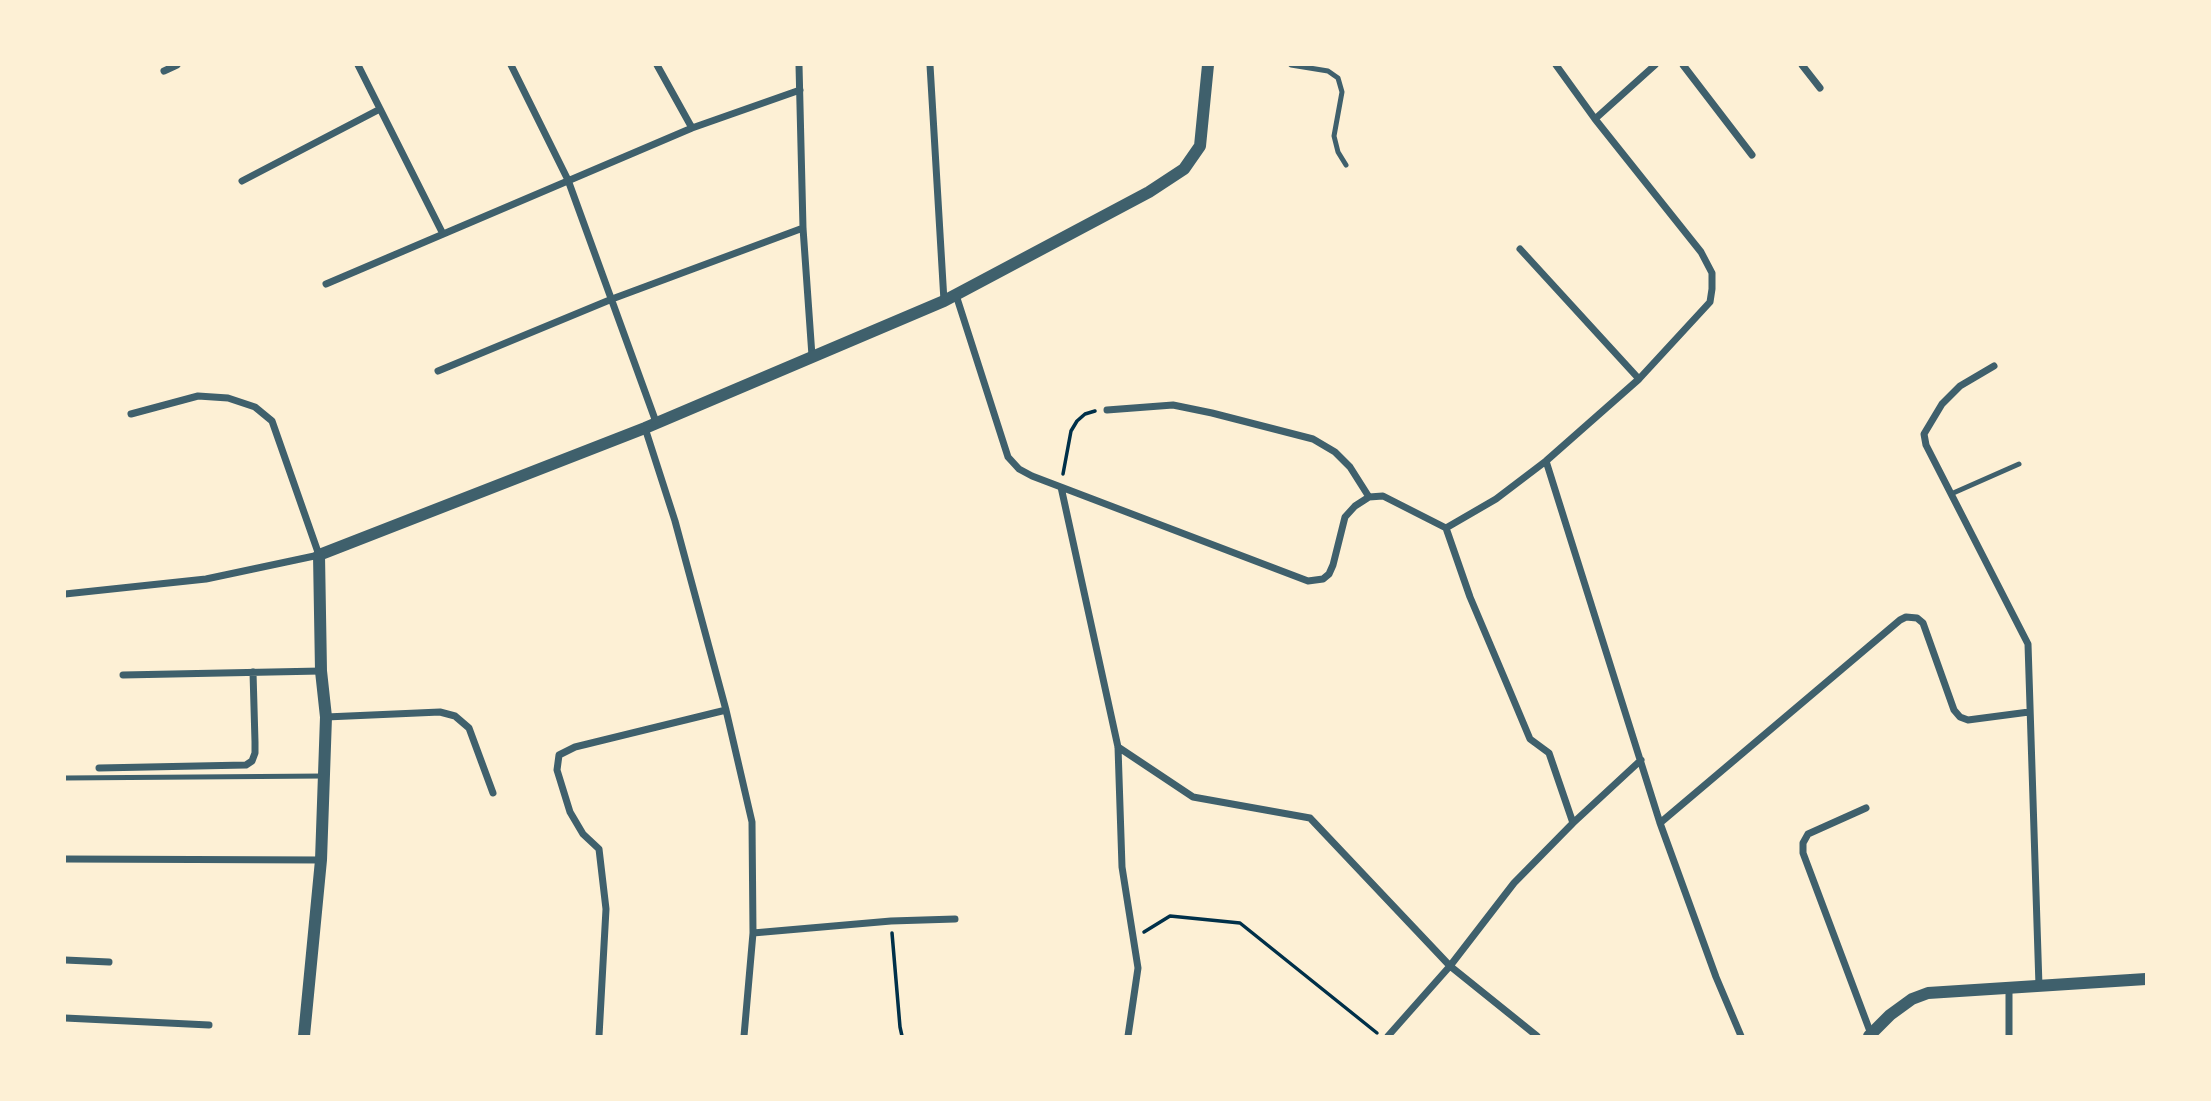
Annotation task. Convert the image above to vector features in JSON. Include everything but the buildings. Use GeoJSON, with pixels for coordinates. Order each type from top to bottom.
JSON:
{"type":"FeatureCollection","features":[{"type":"Feature","properties":{"kind":"street"},"geometry":{"type":"LineString","coordinates":[[164,72],[177,65]]}},
{"type":"Feature","properties":{"kind":"street"},"geometry":{"type":"LineString","coordinates":[[358,65],[443,234]]}},
{"type":"Feature","properties":{"kind":"street"},"geometry":{"type":"LineString","coordinates":[[511,65],[568,180],[612,299],[651,425],[726,710],[752,822],[753,933],[744,1036]]}},
{"type":"Feature","properties":{"kind":"street"},"geometry":{"type":"LineString","coordinates":[[657,65],[692,128]]}},
{"type":"Feature","properties":{"kind":"street"},"geometry":{"type":"LineString","coordinates":[[799,65],[803,228],[812,356]]}},
{"type":"Feature","properties":{"kind":"street"},"geometry":{"type":"LineString","coordinates":[[930,65],[950,298],[1008,457],[1019,469],[1061,487],[1308,581],[1323,579],[1329,574],[1334,565],[1345,517],[1369,497],[1383,496],[1446,528],[1470,597],[1530,739],[1549,753],[1573,823]]}},
{"type":"Feature","properties":{"kind":"street"},"geometry":{"type":"LineString","coordinates":[[65,594],[206,579],[319,555],[651,425],[950,298],[1149,192],[1184,169],[1200,146],[1208,65]]}},
{"type":"Feature","properties":{"kind":"street"},"geometry":{"type":"LineString","coordinates":[[1446,528],[1496,499],[1546,461],[1639,379],[1710,302],[1712,273],[1700,252],[1556,65]]}},
{"type":"Feature","properties":{"kind":"street"},"geometry":{"type":"LineString","coordinates":[[1595,119],[1655,65]]}},
{"type":"Feature","properties":{"kind":"street"},"geometry":{"type":"LineString","coordinates":[[1683,65],[1752,155]]}},
{"type":"Feature","properties":{"kind":"street"},"geometry":{"type":"LineString","coordinates":[[1802,65],[1820,88]]}},
{"type":"Feature","properties":{"kind":"street"},"geometry":{"type":"LineString","coordinates":[[326,284],[692,128],[800,90]]}},
{"type":"Feature","properties":{"kind":"street"},"geometry":{"type":"LineString","coordinates":[[242,181],[380,109]]}},
{"type":"Feature","properties":{"kind":"street"},"geometry":{"type":"LineString","coordinates":[[438,371],[612,299],[803,228]]}},
{"type":"Feature","properties":{"kind":"street"},"geometry":{"type":"LineString","coordinates":[[1520,249],[1639,379]]}},
{"type":"Feature","properties":{"kind":"street"},"geometry":{"type":"LineString","coordinates":[[1994,366],[1960,386],[1942,404],[1924,435],[1926,445],[2028,644],[2039,986]]}},
{"type":"Feature","properties":{"kind":"street"},"geometry":{"type":"LineString","coordinates":[[131,414],[198,396],[228,398],[255,407],[272,421],[319,555],[321,671],[326,717],[321,860],[304,1036]]}},
{"type":"Feature","properties":{"kind":"street"},"geometry":{"type":"LineString","coordinates":[[1107,410],[1173,405],[1313,439],[1335,452],[1350,467],[1369,497]]}},
{"type":"Feature","properties":{"kind":"street"},"geometry":{"type":"LineString","coordinates":[[1546,461],[1660,823],[1741,1036]]}},
{"type":"Feature","properties":{"kind":"street"},"geometry":{"type":"LineString","coordinates":[[1061,487],[1118,747],[1122,867],[1138,968],[1128,1036]]}},
{"type":"Feature","properties":{"kind":"street"},"geometry":{"type":"LineString","coordinates":[[1660,823],[1906,617],[1917,618],[1923,624],[1954,710],[1960,717],[1968,720],[2029,712]]}},
{"type":"Feature","properties":{"kind":"street"},"geometry":{"type":"LineString","coordinates":[[124,675],[321,671]]}},
{"type":"Feature","properties":{"kind":"street"},"geometry":{"type":"LineString","coordinates":[[99,768],[246,765],[252,761],[255,753],[253,672]]}},
{"type":"Feature","properties":{"kind":"street"},"geometry":{"type":"LineString","coordinates":[[599,1036],[606,909],[598,849],[583,834],[570,812],[557,770],[559,755],[575,747],[726,710]]}},
{"type":"Feature","properties":{"kind":"street"},"geometry":{"type":"LineString","coordinates":[[326,717],[440,712],[455,716],[470,728],[493,793]]}},
{"type":"Feature","properties":{"kind":"street"},"geometry":{"type":"LineString","coordinates":[[1118,747],[1193,797],[1310,818],[1450,966],[1536,1036]]}},
{"type":"Feature","properties":{"kind":"street"},"geometry":{"type":"LineString","coordinates":[[1388,1036],[1450,966],[1514,883],[1641,760]]}},
{"type":"Feature","properties":{"kind":"street"},"geometry":{"type":"LineString","coordinates":[[1866,807],[1808,834],[1803,843],[1803,853],[1870,1035],[1912,999],[1928,993],[2146,979]]}},
{"type":"Feature","properties":{"kind":"street"},"geometry":{"type":"LineString","coordinates":[[65,859],[321,860]]}},
{"type":"Feature","properties":{"kind":"street"},"geometry":{"type":"LineString","coordinates":[[753,933],[891,921],[956,919]]}},
{"type":"Feature","properties":{"kind":"street"},"geometry":{"type":"LineString","coordinates":[[65,960],[109,962]]}},
{"type":"Feature","properties":{"kind":"street"},"geometry":{"type":"LineString","coordinates":[[2009,987],[2009,1036]]}},
{"type":"Feature","properties":{"kind":"street"},"geometry":{"type":"LineString","coordinates":[[65,1018],[209,1025]]}},
{"type":"Feature","properties":{"kind":"lane"},"geometry":{"type":"LineString","coordinates":[[1291,65],[1328,71],[1338,78],[1342,92],[1334,136],[1338,152],[1346,165]]}},
{"type":"Feature","properties":{"kind":"lane"},"geometry":{"type":"LineString","coordinates":[[1951,494],[2018,464]]}},
{"type":"Feature","properties":{"kind":"lane"},"geometry":{"type":"LineString","coordinates":[[65,778],[324,776]]}},
{"type":"Feature","properties":{"kind":"path"},"geometry":{"type":"LineString","coordinates":[[1061,487],[1071,431],[1085,414],[1107,410]]}},
{"type":"Feature","properties":{"kind":"path"},"geometry":{"type":"LineString","coordinates":[[1133,939],[1170,916],[1240,923],[1381,1036]]}},
{"type":"Feature","properties":{"kind":"path"},"geometry":{"type":"LineString","coordinates":[[891,921],[902,1036]]}}]}
